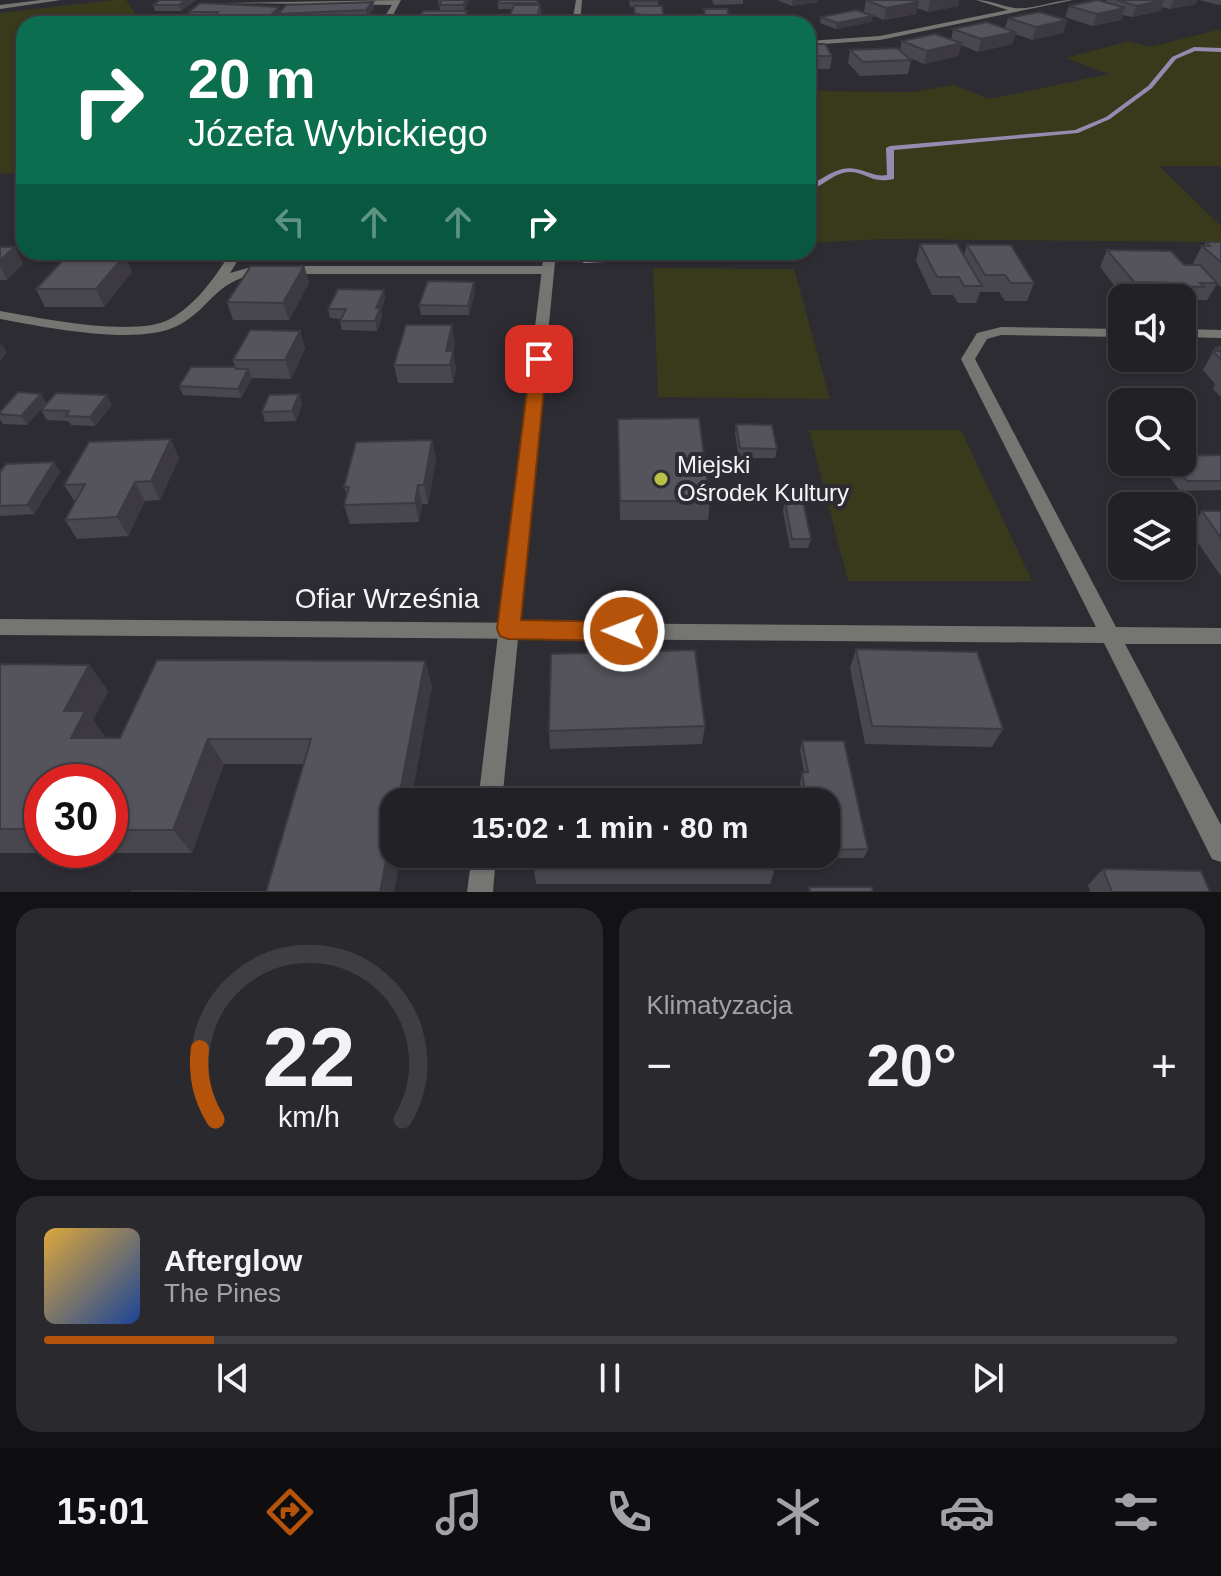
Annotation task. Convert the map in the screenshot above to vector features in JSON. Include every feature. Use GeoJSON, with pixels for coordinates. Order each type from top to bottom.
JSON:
{"type":"FeatureCollection","features":[{"type":"Feature","properties":{"kind":"street"},"geometry":{"type":"LineString","coordinates":[[0,7],[58,0]]}},
{"type":"Feature","properties":{"kind":"street"},"geometry":{"type":"LineString","coordinates":[[979,0],[1016,11]]}},
{"type":"Feature","properties":{"kind":"street"},"geometry":{"type":"LineString","coordinates":[[816,42],[880,38],[1070,0]]}},
{"type":"Feature","properties":{"kind":"street"},"geometry":{"type":"LineString","coordinates":[[226,3],[397,2]]}},
{"type":"Feature","properties":{"kind":"street"},"geometry":{"type":"LineString","coordinates":[[0,315],[56,324],[157,330],[175,322],[219,281],[232,260]]}},
{"type":"Feature","properties":{"kind":"street"},"geometry":{"type":"LineString","coordinates":[[219,281],[255,270],[549,261],[491,788]]}},
{"type":"Feature","properties":{"kind":"street"},"geometry":{"type":"LineString","coordinates":[[1108,333],[1001,331],[982,336],[968,359],[1221,850]]}},
{"type":"Feature","properties":{"kind":"street"},"geometry":{"type":"LineString","coordinates":[[1196,333],[1221,334]]}},
{"type":"Feature","properties":{"kind":"street","name":"Ofiar Września"},"geometry":{"type":"LineString","coordinates":[[0,627],[1221,636]]}},
{"type":"Feature","properties":{"kind":"street"},"geometry":{"type":"LineString","coordinates":[[480,892],[483,868]]}},
{"type":"Feature","properties":{"kind":"green space"},"geometry":{"type":"Polygon","coordinates":[[[126,0],[137,16],[16,16],[16,173],[0,174],[0,13],[126,0]]]}},
{"type":"Feature","properties":{"kind":"green space"},"geometry":{"type":"Polygon","coordinates":[[[1221,29],[1221,166],[1159,166],[1221,226],[1221,242],[883,239],[816,243],[816,91],[913,92],[953,85],[989,99],[1109,74],[1066,58],[1129,41],[1150,47],[1221,29]]]}},
{"type":"Feature","properties":{"kind":"green space"},"geometry":{"type":"Polygon","coordinates":[[[653,268],[794,269],[830,399],[658,397],[653,268]]]}},
{"type":"Feature","properties":{"kind":"green space"},"geometry":{"type":"Polygon","coordinates":[[[809,430],[961,430],[1032,581],[848,581],[809,430]]]}},
{"type":"Feature","properties":{"kind":"building"},"geometry":{"type":"Polygon","coordinates":[[[160,0],[186,0],[179,5],[153,5],[160,0]]]}},
{"type":"Feature","properties":{"kind":"building"},"geometry":{"type":"Polygon","coordinates":[[[442,0],[466,0],[463,5],[439,5],[442,0]]]}},
{"type":"Feature","properties":{"kind":"building"},"geometry":{"type":"Polygon","coordinates":[[[499,0],[537,0],[536,3],[498,3],[499,0]]]}},
{"type":"Feature","properties":{"kind":"building"},"geometry":{"type":"Polygon","coordinates":[[[866,0],[912,0],[919,2],[886,8],[866,0]]]}},
{"type":"Feature","properties":{"kind":"building"},"geometry":{"type":"Polygon","coordinates":[[[1098,0],[1125,8],[1097,14],[1069,6],[1098,0]]]}},
{"type":"Feature","properties":{"kind":"building"},"geometry":{"type":"Polygon","coordinates":[[[1117,0],[1163,0],[1137,6],[1117,0]]]}},
{"type":"Feature","properties":{"kind":"building"},"geometry":{"type":"Polygon","coordinates":[[[373,2],[366,10],[278,14],[286,5],[373,2]]]}},
{"type":"Feature","properties":{"kind":"building"},"geometry":{"type":"Polygon","coordinates":[[[200,3],[279,7],[270,16],[214,16],[218,12],[189,12],[200,3]]]}},
{"type":"Feature","properties":{"kind":"building"},"geometry":{"type":"Polygon","coordinates":[[[514,5],[540,5],[537,16],[510,16],[514,5]]]}},
{"type":"Feature","properties":{"kind":"building"},"geometry":{"type":"Polygon","coordinates":[[[634,6],[662,6],[664,16],[654,16],[635,14],[634,6]]]}},
{"type":"Feature","properties":{"kind":"building"},"geometry":{"type":"Polygon","coordinates":[[[704,9],[727,9],[729,16],[705,16],[704,9]]]}},
{"type":"Feature","properties":{"kind":"building"},"geometry":{"type":"Polygon","coordinates":[[[856,10],[873,16],[837,23],[821,17],[856,10]]]}},
{"type":"Feature","properties":{"kind":"building"},"geometry":{"type":"Polygon","coordinates":[[[423,11],[467,11],[465,16],[420,16],[423,11]]]}},
{"type":"Feature","properties":{"kind":"building"},"geometry":{"type":"Polygon","coordinates":[[[1039,12],[1067,20],[1036,27],[1008,18],[1039,12]]]}},
{"type":"Feature","properties":{"kind":"building"},"geometry":{"type":"Polygon","coordinates":[[[987,22],[1015,32],[981,39],[953,29],[987,22]]]}},
{"type":"Feature","properties":{"kind":"building"},"geometry":{"type":"Polygon","coordinates":[[[935,34],[961,43],[927,51],[902,41],[935,34]]]}},
{"type":"Feature","properties":{"kind":"building"},"geometry":{"type":"Polygon","coordinates":[[[816,44],[825,44],[832,56],[816,56],[816,44]]]}},
{"type":"Feature","properties":{"kind":"building"},"geometry":{"type":"Polygon","coordinates":[[[897,48],[911,60],[863,62],[850,50],[897,48]]]}},
{"type":"Feature","properties":{"kind":"building"},"geometry":{"type":"Polygon","coordinates":[[[1206,242],[1221,242],[1221,262],[1202,246],[1210,246],[1206,242]]]}},
{"type":"Feature","properties":{"kind":"building"},"geometry":{"type":"Polygon","coordinates":[[[920,244],[957,244],[982,286],[964,286],[959,277],[937,277],[920,244]]]}},
{"type":"Feature","properties":{"kind":"building"},"geometry":{"type":"Polygon","coordinates":[[[967,245],[1011,245],[1034,283],[1011,283],[1005,275],[985,275],[967,245]]]}},
{"type":"Feature","properties":{"kind":"building"},"geometry":{"type":"Polygon","coordinates":[[[0,247],[15,247],[0,260],[0,247]]]}},
{"type":"Feature","properties":{"kind":"building"},"geometry":{"type":"Polygon","coordinates":[[[1107,250],[1171,251],[1184,265],[1200,265],[1217,283],[1200,283],[1204,287],[1196,287],[1196,284],[1134,282],[1107,250]]]}},
{"type":"Feature","properties":{"kind":"building"},"geometry":{"type":"Polygon","coordinates":[[[63,260],[121,260],[96,289],[36,289],[63,260]]]}},
{"type":"Feature","properties":{"kind":"building"},"geometry":{"type":"Polygon","coordinates":[[[251,266],[304,266],[283,303],[227,302],[251,266]]]}},
{"type":"Feature","properties":{"kind":"building"},"geometry":{"type":"Polygon","coordinates":[[[428,281],[474,282],[468,306],[419,305],[428,281]]]}},
{"type":"Feature","properties":{"kind":"building"},"geometry":{"type":"Polygon","coordinates":[[[338,289],[384,290],[376,308],[380,308],[375,321],[340,321],[346,309],[328,309],[338,289]]]}},
{"type":"Feature","properties":{"kind":"building"},"geometry":{"type":"Polygon","coordinates":[[[406,325],[452,325],[446,351],[453,351],[450,365],[394,365],[406,325]]]}},
{"type":"Feature","properties":{"kind":"building"},"geometry":{"type":"Polygon","coordinates":[[[250,330],[300,331],[285,360],[233,360],[250,330]]]}},
{"type":"Feature","properties":{"kind":"building"},"geometry":{"type":"Polygon","coordinates":[[[1216,347],[1221,347],[1221,360],[1213,351],[1220,351],[1216,347]]]}},
{"type":"Feature","properties":{"kind":"building"},"geometry":{"type":"Polygon","coordinates":[[[191,367],[248,369],[238,389],[179,386],[191,367]]]}},
{"type":"Feature","properties":{"kind":"building"},"geometry":{"type":"Polygon","coordinates":[[[18,392],[41,394],[21,416],[0,414],[0,412],[18,392]]]}},
{"type":"Feature","properties":{"kind":"building"},"geometry":{"type":"Polygon","coordinates":[[[56,393],[107,395],[90,417],[66,416],[69,411],[41,410],[56,393]]]}},
{"type":"Feature","properties":{"kind":"building"},"geometry":{"type":"Polygon","coordinates":[[[299,394],[292,411],[262,412],[269,395],[299,394]]]}},
{"type":"Feature","properties":{"kind":"building","name":"Miejski Ośrodek Kultury"},"geometry":{"type":"Polygon","coordinates":[[[699,418],[710,501],[620,501],[618,419],[699,418]]]}},
{"type":"Feature","properties":{"kind":"building"},"geometry":{"type":"Polygon","coordinates":[[[736,424],[772,425],[777,449],[740,448],[736,424]]]}},
{"type":"Feature","properties":{"kind":"building"},"geometry":{"type":"Polygon","coordinates":[[[171,439],[151,481],[135,482],[117,517],[65,520],[85,484],[64,485],[89,442],[171,439]]]}},
{"type":"Feature","properties":{"kind":"building"},"geometry":{"type":"Polygon","coordinates":[[[432,440],[424,485],[418,485],[415,503],[344,505],[349,487],[344,487],[356,442],[432,440]]]}},
{"type":"Feature","properties":{"kind":"building"},"geometry":{"type":"Polygon","coordinates":[[[1221,455],[1221,481],[1187,481],[1183,476],[1196,476],[1196,456],[1221,455]]]}},
{"type":"Feature","properties":{"kind":"building"},"geometry":{"type":"Polygon","coordinates":[[[54,462],[27,505],[0,506],[0,472],[6,464],[54,462]]]}},
{"type":"Feature","properties":{"kind":"building"},"geometry":{"type":"Polygon","coordinates":[[[785,501],[803,502],[811,539],[792,539],[785,501]]]}},
{"type":"Feature","properties":{"kind":"building"},"geometry":{"type":"Polygon","coordinates":[[[1202,511],[1221,511],[1221,538],[1202,511]]]}},
{"type":"Feature","properties":{"kind":"building"},"geometry":{"type":"Polygon","coordinates":[[[856,649],[977,652],[1003,729],[872,726],[856,649]]]}},
{"type":"Feature","properties":{"kind":"building"},"geometry":{"type":"Polygon","coordinates":[[[695,650],[705,726],[549,731],[551,654],[695,650]]]}},
{"type":"Feature","properties":{"kind":"building"},"geometry":{"type":"Polygon","coordinates":[[[157,660],[425,661],[401,788],[380,788],[380,868],[385,868],[380,892],[266,892],[311,739],[208,739],[173,830],[128,830],[128,764],[24,764],[24,829],[0,829],[0,664],[89,665],[64,711],[85,711],[71,738],[120,738],[157,660]]]}},
{"type":"Feature","properties":{"kind":"building"},"geometry":{"type":"Polygon","coordinates":[[[802,741],[844,741],[868,849],[840,850],[840,788],[805,788],[802,773],[808,772],[802,741]]]}},
{"type":"Feature","properties":{"kind":"building"},"geometry":{"type":"Polygon","coordinates":[[[1103,869],[1201,871],[1210,892],[1112,892],[1103,869]]]}},
{"type":"Feature","properties":{"kind":"building"},"geometry":{"type":"Polygon","coordinates":[[[809,887],[872,887],[873,892],[810,892],[809,887]]]}},
{"type":"Feature","properties":{"kind":"building"},"geometry":{"type":"Polygon","coordinates":[[[132,891],[266,892],[132,892],[132,891]]]}},
{"type":"Feature","properties":{"kind":"waterway"},"geometry":{"type":"LineString","coordinates":[[816,185],[848,170],[878,178],[891,177],[890,148],[1076,132],[1108,118],[1150,87],[1174,58],[1194,49],[1221,50]]}},
{"type":"Feature","properties":{"kind":"place","name":"Miejski Ośrodek Kultury"},"geometry":{"type":"Point","coordinates":[661,479]}},
{"type":"Feature","properties":{"kind":"route"},"geometry":{"type":"LineString","coordinates":[[539,359],[508,629],[624,631]]}}]}
